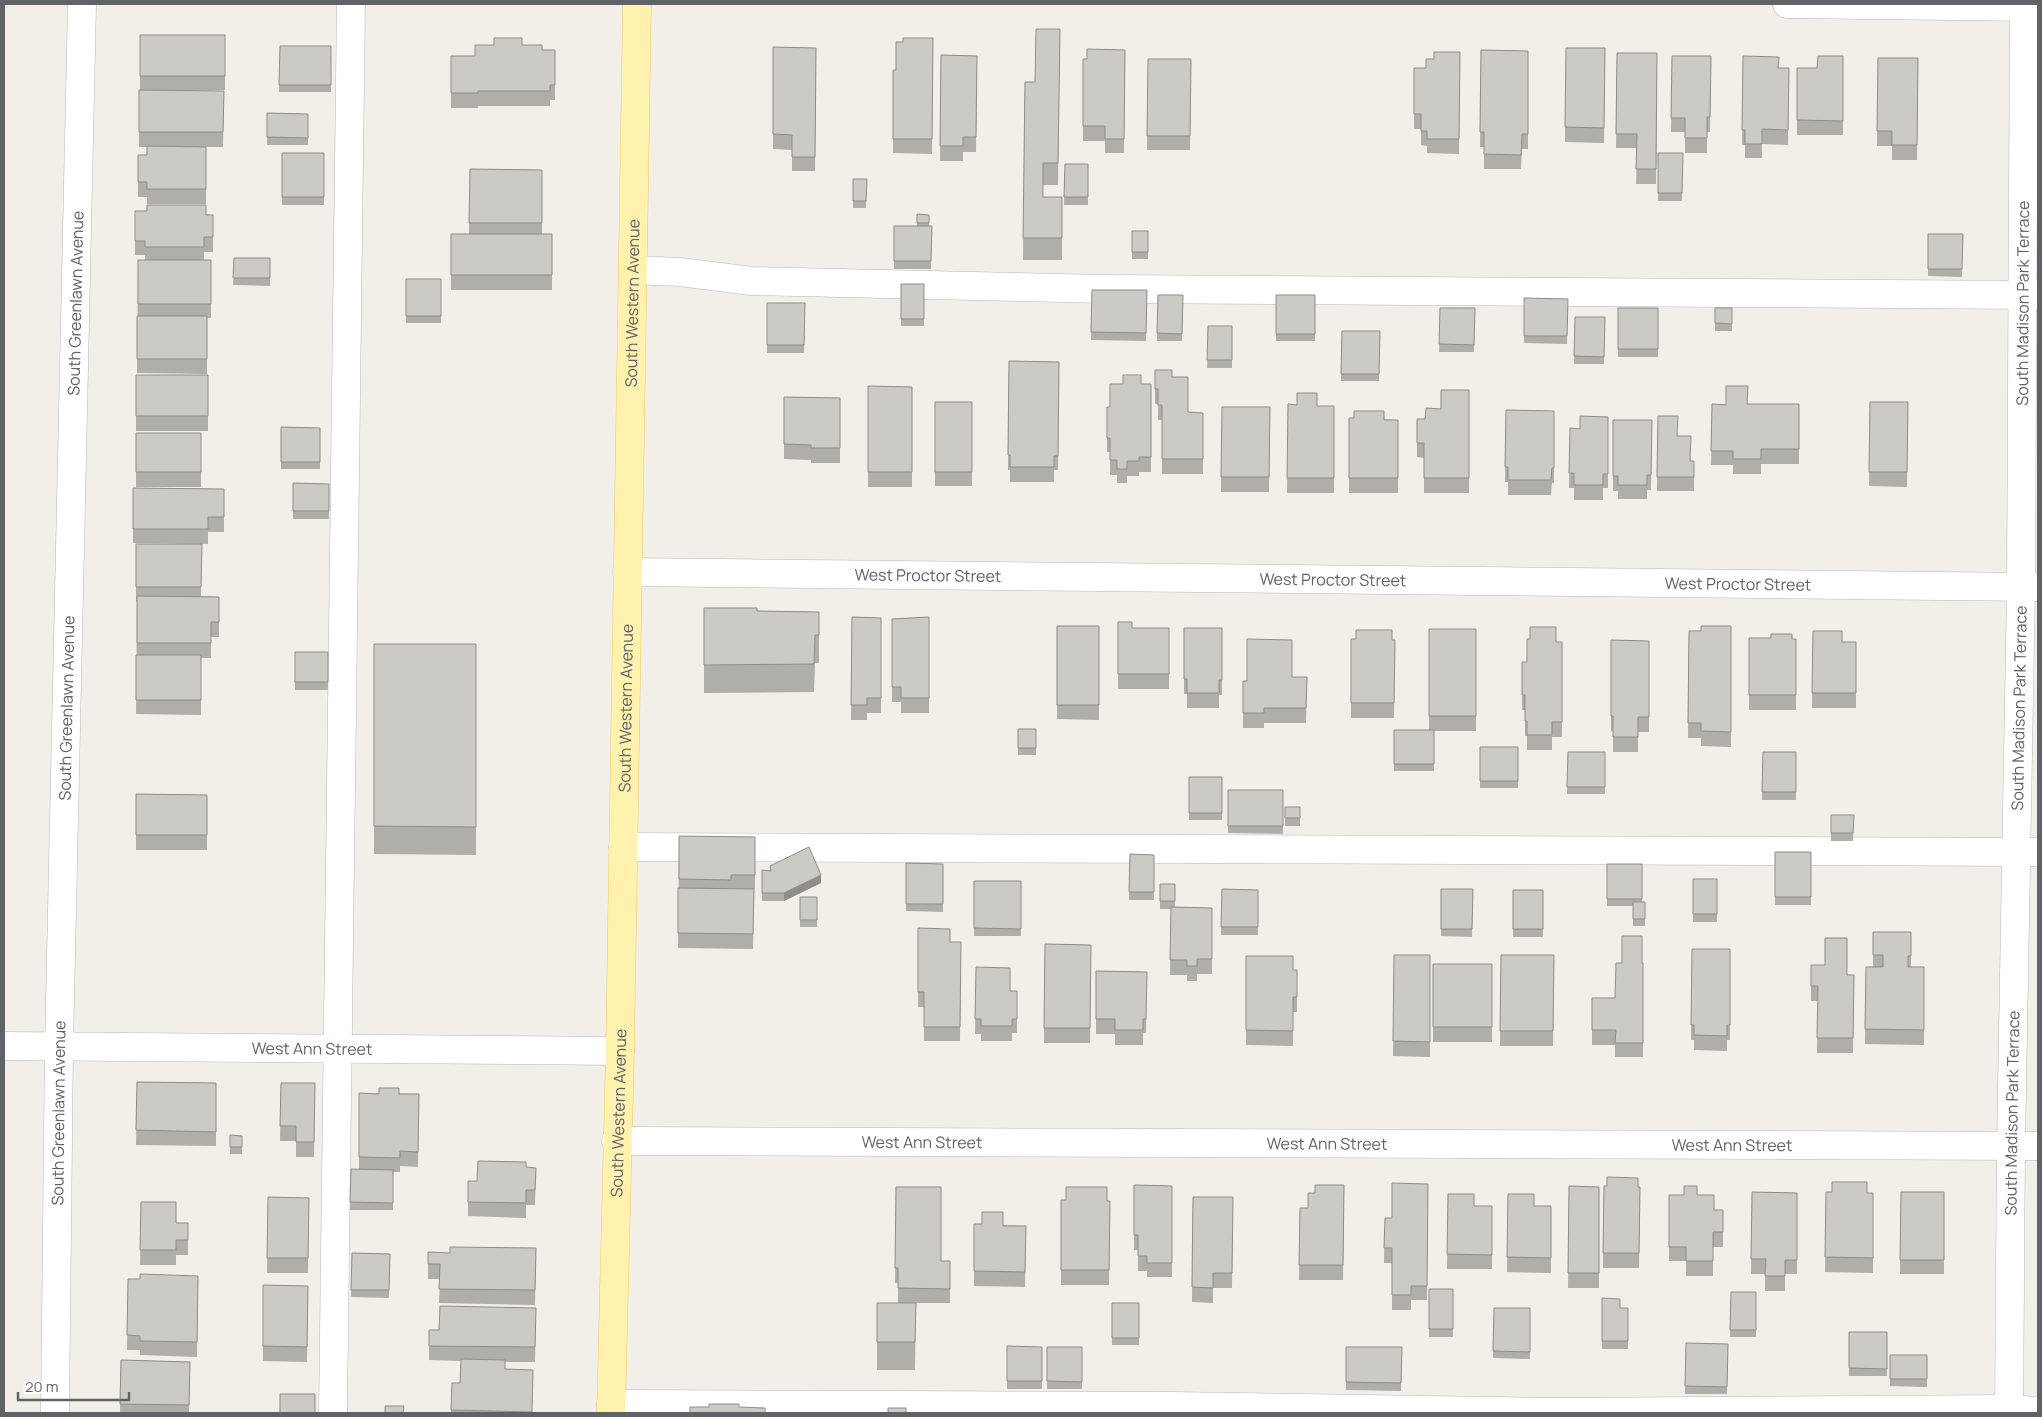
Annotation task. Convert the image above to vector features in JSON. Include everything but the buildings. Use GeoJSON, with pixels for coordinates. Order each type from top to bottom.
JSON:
{"type":"FeatureCollection","features":[{"type":"Feature","properties":{"kind":"main road","name":"South Western Avenue"},"geometry":{"type":"LineString","coordinates":[[611,1409],[616,1141],[620,1051],[637,4]]}},
{"type":"Feature","properties":{"kind":"street","name":"South Greenlawn Avenue"},"geometry":{"type":"LineString","coordinates":[[55,1413],[59,1046],[82,4]]}},
{"type":"Feature","properties":{"kind":"street"},"geometry":{"type":"LineString","coordinates":[[333,1413],[351,4]]}},
{"type":"Feature","properties":{"kind":"street"},"geometry":{"type":"LineString","coordinates":[[1787,4],[2028,6]]}},
{"type":"Feature","properties":{"kind":"street","name":"South Madison Park Terrace"},"geometry":{"type":"LineString","coordinates":[[2009,1411],[2011,1145],[2027,852],[2030,587],[2028,6]]}},
{"type":"Feature","properties":{"kind":"street"},"geometry":{"type":"LineString","coordinates":[[633,270],[680,272],[751,281],[1105,289],[2030,295]]}},
{"type":"Feature","properties":{"kind":"street","name":"West Proctor Street"},"geometry":{"type":"LineString","coordinates":[[627,572],[2030,587]]}},
{"type":"Feature","properties":{"kind":"street"},"geometry":{"type":"LineString","coordinates":[[623,847],[2027,852]]}},
{"type":"Feature","properties":{"kind":"street","name":"West Ann Street"},"geometry":{"type":"LineString","coordinates":[[4,1046],[620,1051]]}},
{"type":"Feature","properties":{"kind":"street","name":"West Ann Street"},"geometry":{"type":"LineString","coordinates":[[616,1141],[2038,1146]]}},
{"type":"Feature","properties":{"kind":"street"},"geometry":{"type":"LineString","coordinates":[[611,1409],[1172,1406],[1550,1412],[2038,1411]]}}]}
